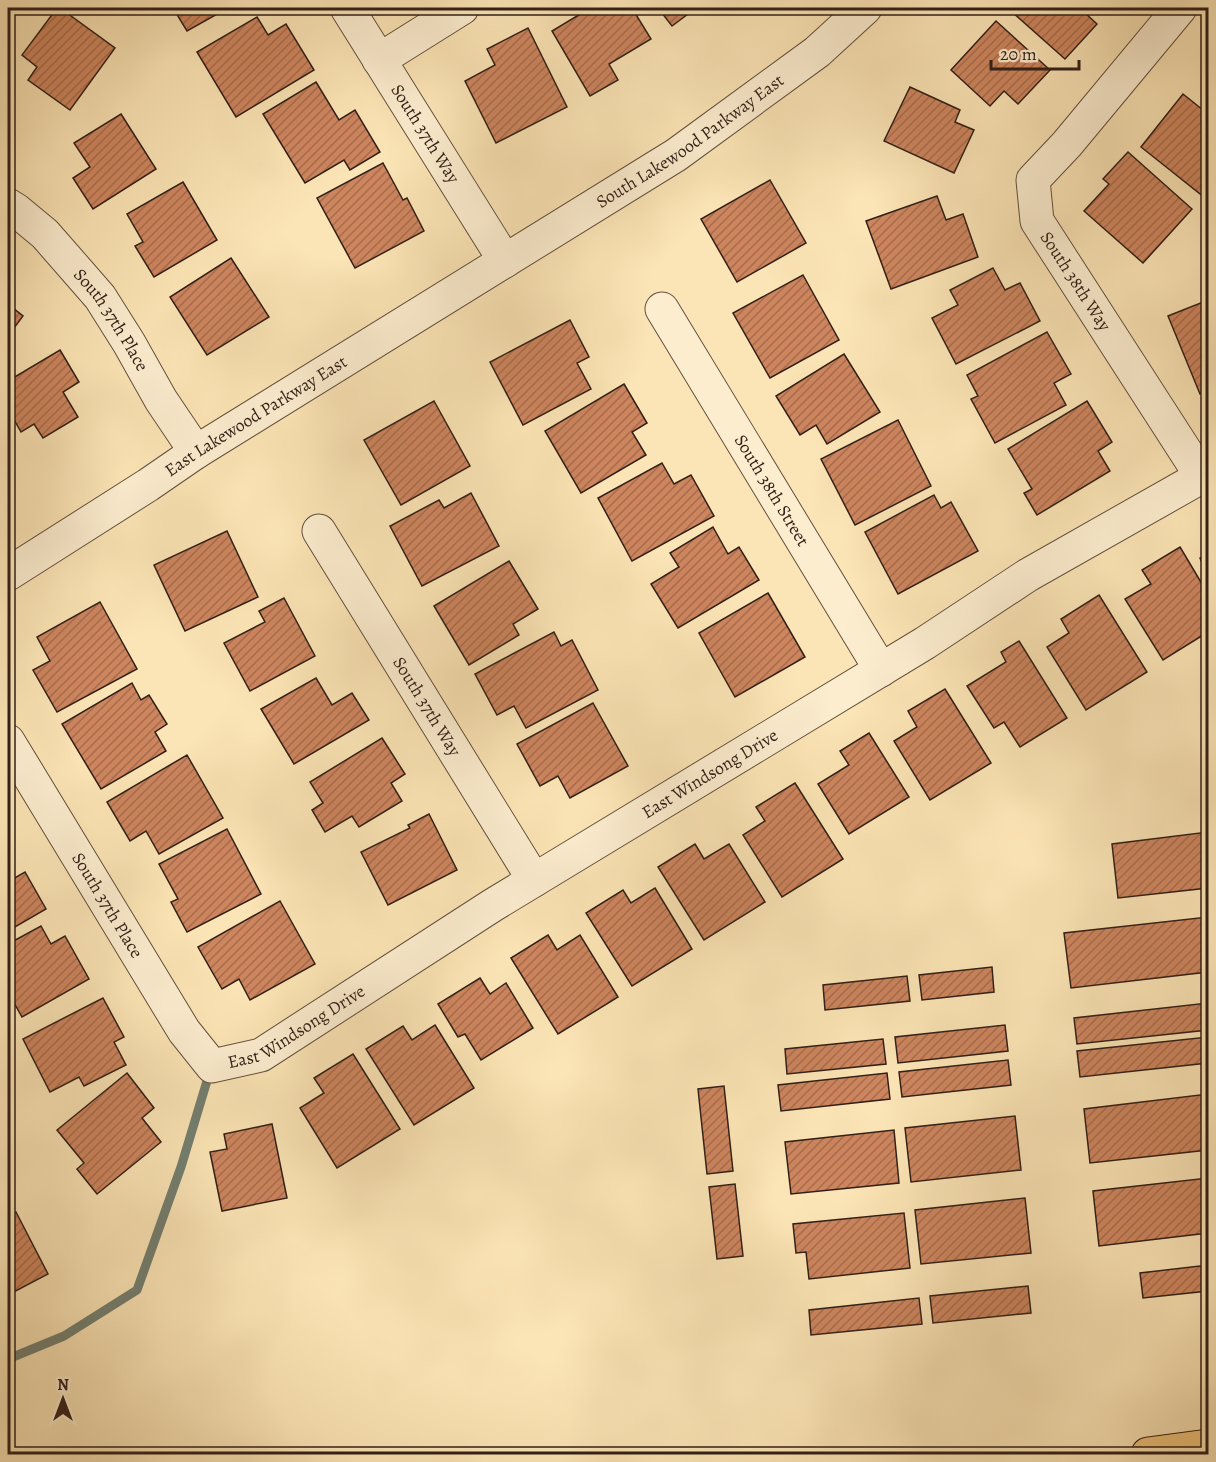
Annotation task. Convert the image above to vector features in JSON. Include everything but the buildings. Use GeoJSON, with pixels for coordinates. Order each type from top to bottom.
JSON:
{"type":"FeatureCollection","features":[{"type":"Feature","properties":{"kind":"highway"},"geometry":{"type":"LineString","coordinates":[[1148,1455],[1209,1446]]}},
{"type":"Feature","properties":{"kind":"street","name":"South 37th Way"},"geometry":{"type":"LineString","coordinates":[[347,8],[505,261]]}},
{"type":"Feature","properties":{"kind":"street"},"geometry":{"type":"LineString","coordinates":[[379,60],[462,8]]}},
{"type":"Feature","properties":{"kind":"street","name":"South Lakewood Parkway East"},"geometry":{"type":"LineString","coordinates":[[505,261],[676,155],[817,52],[865,8]]}},
{"type":"Feature","properties":{"kind":"street","name":"South 38th Way"},"geometry":{"type":"LineString","coordinates":[[1180,8],[1067,144],[1033,180],[1037,221],[1205,475]]}},
{"type":"Feature","properties":{"kind":"street","name":"South 37th Place"},"geometry":{"type":"LineString","coordinates":[[8,205],[45,234],[100,297],[129,342],[161,400],[196,452]]}},
{"type":"Feature","properties":{"kind":"street","name":"East Lakewood Parkway East"},"geometry":{"type":"LineString","coordinates":[[8,574],[196,452],[505,261]]}},
{"type":"Feature","properties":{"kind":"street","name":"South 38th Street"},"geometry":{"type":"LineString","coordinates":[[662,309],[881,670]]}},
{"type":"Feature","properties":{"kind":"street","name":"East Windsong Drive"},"geometry":{"type":"LineString","coordinates":[[212,1066],[261,1055],[493,905],[925,643],[1028,575],[1205,475]]}},
{"type":"Feature","properties":{"kind":"street","name":"South 37th Way"},"geometry":{"type":"LineString","coordinates":[[319,531],[534,880]]}},
{"type":"Feature","properties":{"kind":"street","name":"South 37th Place"},"geometry":{"type":"LineString","coordinates":[[8,741],[184,1031],[212,1066]]}},
{"type":"Feature","properties":{"kind":"waterway"},"geometry":{"type":"LineString","coordinates":[[8,1359],[64,1336],[137,1290],[181,1167],[210,1071]]}}]}
